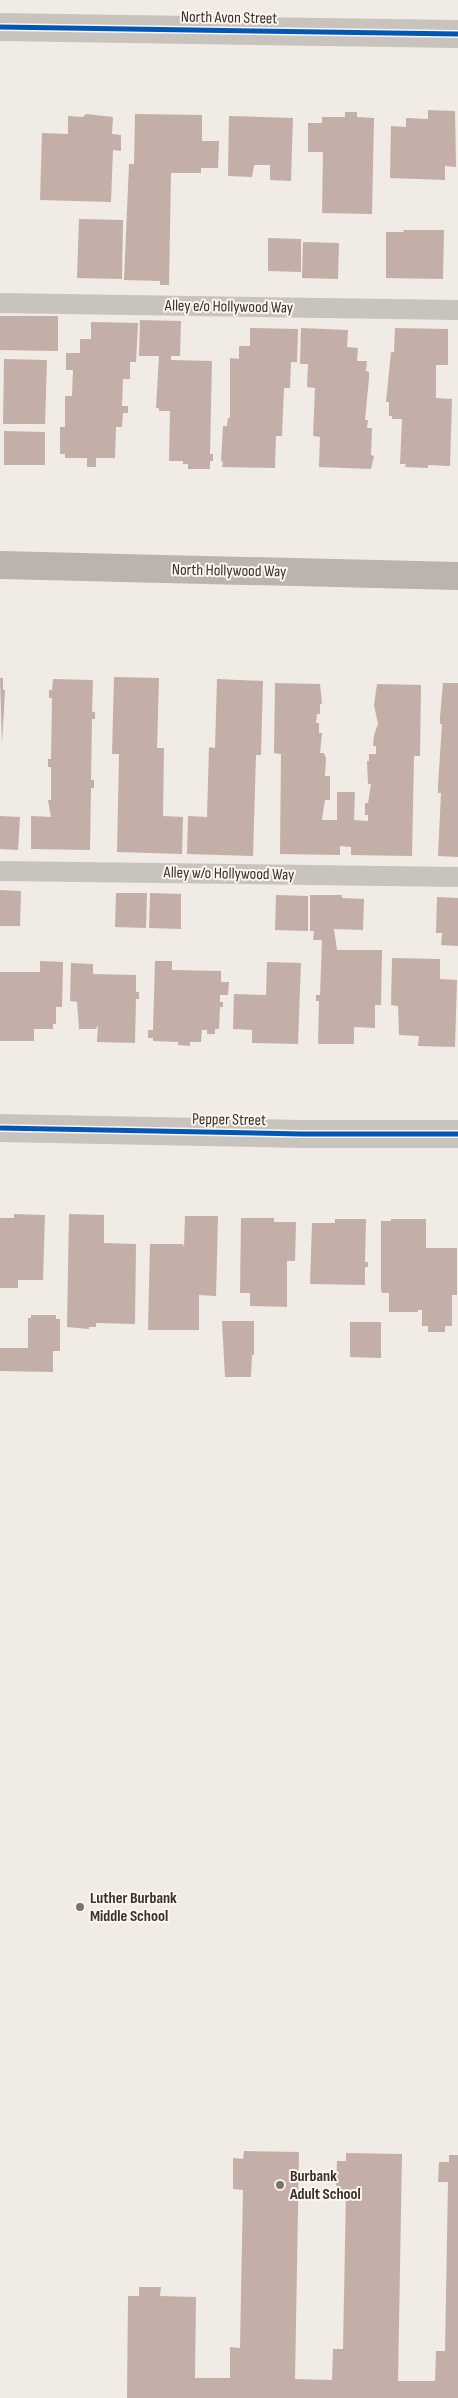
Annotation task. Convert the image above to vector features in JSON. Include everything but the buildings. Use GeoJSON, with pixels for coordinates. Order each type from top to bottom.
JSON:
{"type":"FeatureCollection","features":[{"type":"Feature","properties":{"kind":"main road","name":"North Hollywood Way"},"geometry":{"type":"LineString","coordinates":[[0,565],[458,576]]}},
{"type":"Feature","properties":{"kind":"street","name":"North Avon Street"},"geometry":{"type":"LineString","coordinates":[[0,28],[458,34]]}},
{"type":"Feature","properties":{"kind":"street","name":"Pepper Street"},"geometry":{"type":"LineString","coordinates":[[0,1128],[293,1134],[458,1134]]}},
{"type":"Feature","properties":{"kind":"lane","name":"Alley e/o Hollywood Way"},"geometry":{"type":"LineString","coordinates":[[0,303],[458,310]]}},
{"type":"Feature","properties":{"kind":"lane","name":"Alley w/o Hollywood Way"},"geometry":{"type":"LineString","coordinates":[[0,871],[458,877]]}},
{"type":"Feature","properties":{"kind":"cycle path"},"geometry":{"type":"LineString","coordinates":[[0,27],[458,34]]}},
{"type":"Feature","properties":{"kind":"cycle path"},"geometry":{"type":"LineString","coordinates":[[0,1128],[302,1134],[458,1134]]}},
{"type":"Feature","properties":{"kind":"place","name":"Luther Burbank Middle School"},"geometry":{"type":"Point","coordinates":[80,1907]}},
{"type":"Feature","properties":{"kind":"place","name":"Burbank Adult School"},"geometry":{"type":"Point","coordinates":[280,2185]}}]}
